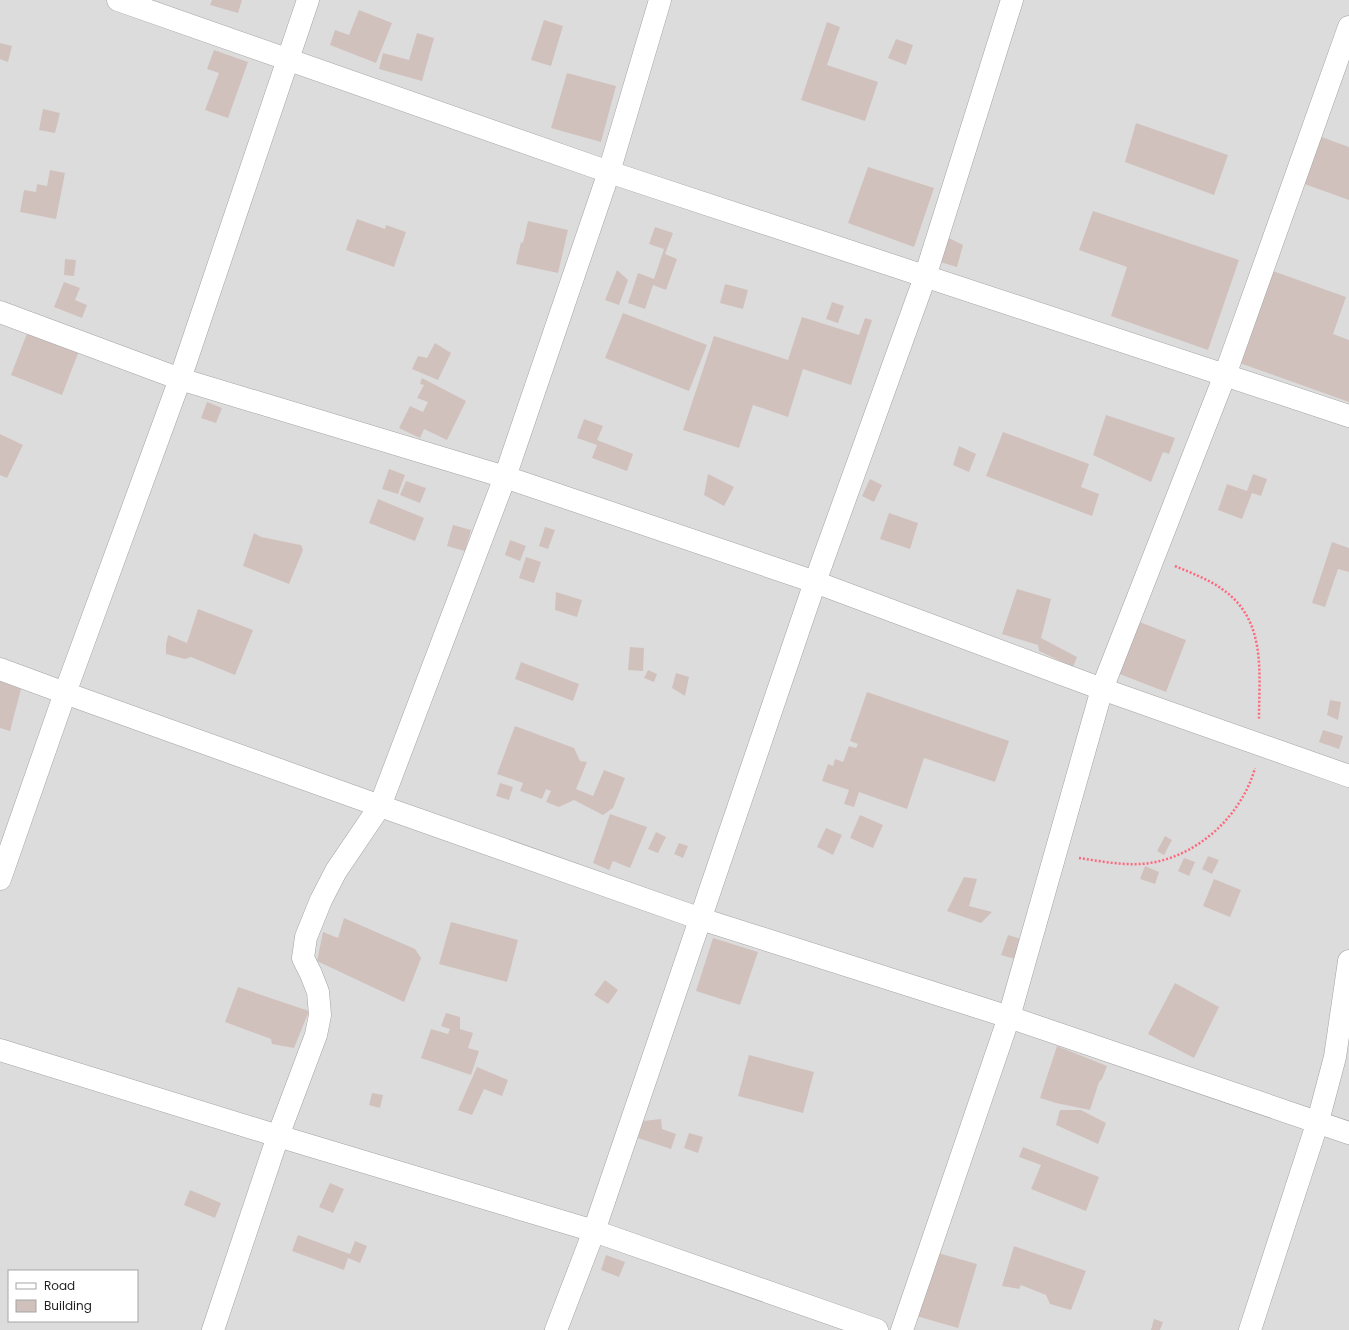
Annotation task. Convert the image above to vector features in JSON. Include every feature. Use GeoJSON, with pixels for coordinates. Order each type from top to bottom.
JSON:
{"type":"FeatureCollection","features":[{"type":"Feature","properties":{"kind":"street"},"geometry":{"type":"LineString","coordinates":[[118,0],[609,172],[1349,416]]}},
{"type":"Feature","properties":{"kind":"street"},"geometry":{"type":"LineString","coordinates":[[0,879],[65,693],[180,379],[308,0]]}},
{"type":"Feature","properties":{"kind":"street"},"geometry":{"type":"LineString","coordinates":[[212,1330],[278,1136],[316,1035],[320,1015],[318,992],[303,958],[306,936],[336,871],[380,806],[505,477],[609,172],[660,0]]}},
{"type":"Feature","properties":{"kind":"street"},"geometry":{"type":"LineString","coordinates":[[556,1330],[594,1231],[815,582],[925,277],[1012,0]]}},
{"type":"Feature","properties":{"kind":"street"},"geometry":{"type":"LineString","coordinates":[[902,1330],[1009,1017],[1102,689],[1224,375],[1349,27]]}},
{"type":"Feature","properties":{"kind":"street"},"geometry":{"type":"LineString","coordinates":[[0,312],[180,379],[505,477],[815,582],[1102,689],[1349,776]]}},
{"type":"Feature","properties":{"kind":"street"},"geometry":{"type":"LineString","coordinates":[[0,669],[380,806],[701,919],[1009,1017],[1318,1121],[1349,1133]]}},
{"type":"Feature","properties":{"kind":"street"},"geometry":{"type":"LineString","coordinates":[[1250,1330],[1318,1121],[1336,1057],[1349,961]]}},
{"type":"Feature","properties":{"kind":"street"},"geometry":{"type":"LineString","coordinates":[[0,1050],[278,1136],[594,1231],[877,1330]]}},
{"type":"Feature","properties":{"kind":"shaded area"},"geometry":{"type":"Polygon","coordinates":[[[0,0],[1349,0],[1349,1330],[0,1330],[0,0]]]}},
{"type":"Feature","properties":{"kind":"building"},"geometry":{"type":"Polygon","coordinates":[[[212,0],[242,0],[238,13],[210,5],[212,0]]]}},
{"type":"Feature","properties":{"kind":"building"},"geometry":{"type":"Polygon","coordinates":[[[359,10],[392,23],[376,63],[330,45],[335,30],[349,35],[359,10]]]}},
{"type":"Feature","properties":{"kind":"building"},"geometry":{"type":"Polygon","coordinates":[[[544,20],[563,26],[551,66],[531,60],[544,20]]]}},
{"type":"Feature","properties":{"kind":"building"},"geometry":{"type":"Polygon","coordinates":[[[827,22],[840,27],[827,65],[878,82],[865,121],[801,100],[827,22]]]}},
{"type":"Feature","properties":{"kind":"building"},"geometry":{"type":"Polygon","coordinates":[[[417,33],[434,38],[422,81],[379,69],[383,53],[409,60],[417,33]]]}},
{"type":"Feature","properties":{"kind":"building"},"geometry":{"type":"Polygon","coordinates":[[[896,39],[913,45],[906,65],[888,58],[896,39]]]}},
{"type":"Feature","properties":{"kind":"building"},"geometry":{"type":"Polygon","coordinates":[[[0,43],[12,46],[8,62],[0,59],[0,43]]]}},
{"type":"Feature","properties":{"kind":"building"},"geometry":{"type":"Polygon","coordinates":[[[214,50],[248,62],[228,118],[205,110],[219,73],[207,69],[214,50]]]}},
{"type":"Feature","properties":{"kind":"building"},"geometry":{"type":"Polygon","coordinates":[[[567,73],[616,86],[601,142],[551,128],[567,73]]]}},
{"type":"Feature","properties":{"kind":"building"},"geometry":{"type":"Polygon","coordinates":[[[43,109],[60,113],[55,133],[39,130],[43,109]]]}},
{"type":"Feature","properties":{"kind":"building"},"geometry":{"type":"Polygon","coordinates":[[[1136,123],[1228,155],[1214,195],[1125,162],[1136,123]]]}},
{"type":"Feature","properties":{"kind":"building"},"geometry":{"type":"Polygon","coordinates":[[[1316,135],[1349,147],[1349,200],[1299,182],[1316,135]]]}},
{"type":"Feature","properties":{"kind":"building"},"geometry":{"type":"Polygon","coordinates":[[[868,167],[934,188],[914,247],[848,223],[868,167]]]}},
{"type":"Feature","properties":{"kind":"building"},"geometry":{"type":"Polygon","coordinates":[[[50,170],[65,173],[56,219],[20,212],[24,190],[36,192],[37,184],[47,186],[50,170]]]}},
{"type":"Feature","properties":{"kind":"building"},"geometry":{"type":"Polygon","coordinates":[[[1093,211],[1239,260],[1208,350],[1111,316],[1127,267],[1079,250],[1093,211]]]}},
{"type":"Feature","properties":{"kind":"building"},"geometry":{"type":"Polygon","coordinates":[[[357,219],[385,229],[386,225],[406,232],[394,267],[346,250],[357,219]]]}},
{"type":"Feature","properties":{"kind":"building"},"geometry":{"type":"Polygon","coordinates":[[[528,221],[568,230],[558,273],[516,264],[528,221]]]}},
{"type":"Feature","properties":{"kind":"building"},"geometry":{"type":"Polygon","coordinates":[[[655,227],[673,233],[665,254],[677,259],[666,290],[653,285],[645,309],[628,303],[638,273],[654,279],[664,249],[649,244],[655,227]]]}},
{"type":"Feature","properties":{"kind":"building"},"geometry":{"type":"Polygon","coordinates":[[[947,237],[963,245],[957,267],[940,262],[947,237]]]}},
{"type":"Feature","properties":{"kind":"building"},"geometry":{"type":"Polygon","coordinates":[[[65,259],[76,260],[74,276],[64,275],[65,259]]]}},
{"type":"Feature","properties":{"kind":"building"},"geometry":{"type":"Polygon","coordinates":[[[1267,269],[1346,297],[1333,334],[1349,340],[1349,402],[1234,361],[1267,269]]]}},
{"type":"Feature","properties":{"kind":"building"},"geometry":{"type":"Polygon","coordinates":[[[617,270],[628,280],[619,305],[605,300],[617,270]]]}},
{"type":"Feature","properties":{"kind":"building"},"geometry":{"type":"Polygon","coordinates":[[[64,282],[80,288],[75,300],[87,305],[82,318],[54,307],[64,282]]]}},
{"type":"Feature","properties":{"kind":"building"},"geometry":{"type":"Polygon","coordinates":[[[725,284],[748,290],[743,309],[720,303],[725,284]]]}},
{"type":"Feature","properties":{"kind":"building"},"geometry":{"type":"Polygon","coordinates":[[[832,302],[844,306],[838,323],[826,319],[832,302]]]}},
{"type":"Feature","properties":{"kind":"building"},"geometry":{"type":"Polygon","coordinates":[[[623,313],[707,345],[689,391],[605,358],[623,313]]]}},
{"type":"Feature","properties":{"kind":"building"},"geometry":{"type":"Polygon","coordinates":[[[802,317],[859,335],[865,318],[872,320],[851,385],[803,369],[788,417],[753,405],[739,448],[683,430],[714,336],[788,360],[802,317]]]}},
{"type":"Feature","properties":{"kind":"building"},"geometry":{"type":"Polygon","coordinates":[[[31,323],[82,343],[62,395],[11,375],[31,323]]]}},
{"type":"Feature","properties":{"kind":"building"},"geometry":{"type":"Polygon","coordinates":[[[435,343],[451,353],[438,380],[412,369],[418,356],[427,358],[435,343]]]}},
{"type":"Feature","properties":{"kind":"building"},"geometry":{"type":"Polygon","coordinates":[[[422,378],[466,401],[447,440],[424,429],[420,438],[399,428],[410,406],[423,412],[428,402],[417,398],[424,385],[420,384],[422,378]]]}},
{"type":"Feature","properties":{"kind":"building"},"geometry":{"type":"Polygon","coordinates":[[[207,402],[222,408],[216,423],[201,418],[207,402]]]}},
{"type":"Feature","properties":{"kind":"building"},"geometry":{"type":"Polygon","coordinates":[[[1106,415],[1175,438],[1169,454],[1163,452],[1151,482],[1093,455],[1106,415]]]}},
{"type":"Feature","properties":{"kind":"building"},"geometry":{"type":"Polygon","coordinates":[[[584,419],[603,426],[597,440],[633,454],[627,471],[592,458],[597,445],[577,438],[584,419]]]}},
{"type":"Feature","properties":{"kind":"building"},"geometry":{"type":"Polygon","coordinates":[[[1003,432],[1089,464],[1081,487],[1099,494],[1092,516],[986,476],[1003,432]]]}},
{"type":"Feature","properties":{"kind":"building"},"geometry":{"type":"Polygon","coordinates":[[[0,434],[23,445],[7,478],[0,475],[0,434]]]}},
{"type":"Feature","properties":{"kind":"building"},"geometry":{"type":"Polygon","coordinates":[[[959,446],[976,454],[969,472],[953,465],[959,446]]]}},
{"type":"Feature","properties":{"kind":"building"},"geometry":{"type":"Polygon","coordinates":[[[389,469],[405,475],[398,494],[382,489],[389,469]]]}},
{"type":"Feature","properties":{"kind":"building"},"geometry":{"type":"Polygon","coordinates":[[[708,474],[734,487],[724,506],[704,495],[708,474]]]}},
{"type":"Feature","properties":{"kind":"building"},"geometry":{"type":"Polygon","coordinates":[[[1253,474],[1267,479],[1261,496],[1252,493],[1242,519],[1218,510],[1227,484],[1247,491],[1253,474]]]}},
{"type":"Feature","properties":{"kind":"building"},"geometry":{"type":"Polygon","coordinates":[[[870,479],[882,485],[874,502],[862,496],[870,479]]]}},
{"type":"Feature","properties":{"kind":"building"},"geometry":{"type":"Polygon","coordinates":[[[406,481],[426,488],[420,503],[400,495],[406,481]]]}},
{"type":"Feature","properties":{"kind":"building"},"geometry":{"type":"Polygon","coordinates":[[[378,499],[424,518],[415,541],[369,523],[378,499]]]}},
{"type":"Feature","properties":{"kind":"building"},"geometry":{"type":"Polygon","coordinates":[[[889,513],[918,523],[910,549],[880,539],[889,513]]]}},
{"type":"Feature","properties":{"kind":"building"},"geometry":{"type":"Polygon","coordinates":[[[453,525],[471,530],[465,551],[447,546],[453,525]]]}},
{"type":"Feature","properties":{"kind":"building"},"geometry":{"type":"Polygon","coordinates":[[[545,527],[555,530],[548,549],[539,546],[545,527]]]}},
{"type":"Feature","properties":{"kind":"building"},"geometry":{"type":"Polygon","coordinates":[[[254,533],[261,537],[301,545],[303,550],[289,584],[243,566],[254,533]]]}},
{"type":"Feature","properties":{"kind":"building"},"geometry":{"type":"Polygon","coordinates":[[[510,540],[526,546],[520,561],[505,555],[510,540]]]}},
{"type":"Feature","properties":{"kind":"building"},"geometry":{"type":"Polygon","coordinates":[[[1332,542],[1349,548],[1349,572],[1338,569],[1325,607],[1312,603],[1332,542]]]}},
{"type":"Feature","properties":{"kind":"building"},"geometry":{"type":"Polygon","coordinates":[[[526,557],[541,562],[534,583],[519,578],[526,557]]]}},
{"type":"Feature","properties":{"kind":"building"},"geometry":{"type":"Polygon","coordinates":[[[1017,589],[1051,599],[1041,638],[1077,657],[1073,667],[1039,651],[1038,645],[1002,634],[1017,589]]]}},
{"type":"Feature","properties":{"kind":"building"},"geometry":{"type":"Polygon","coordinates":[[[556,592],[582,600],[577,617],[555,610],[556,592]]]}},
{"type":"Feature","properties":{"kind":"building"},"geometry":{"type":"Polygon","coordinates":[[[198,609],[253,630],[235,675],[191,657],[185,659],[166,654],[168,635],[187,643],[198,609]]]}},
{"type":"Feature","properties":{"kind":"building"},"geometry":{"type":"Polygon","coordinates":[[[1137,621],[1186,640],[1166,692],[1117,673],[1137,621]]]}},
{"type":"Feature","properties":{"kind":"building"},"geometry":{"type":"Polygon","coordinates":[[[630,647],[644,648],[643,671],[628,670],[630,647]]]}},
{"type":"Feature","properties":{"kind":"building"},"geometry":{"type":"Polygon","coordinates":[[[521,662],[579,684],[573,701],[515,679],[521,662]]]}},
{"type":"Feature","properties":{"kind":"building"},"geometry":{"type":"Polygon","coordinates":[[[648,670],[657,674],[654,682],[644,678],[648,670]]]}},
{"type":"Feature","properties":{"kind":"building"},"geometry":{"type":"Polygon","coordinates":[[[676,673],[689,677],[685,696],[672,688],[676,673]]]}},
{"type":"Feature","properties":{"kind":"building"},"geometry":{"type":"Polygon","coordinates":[[[0,681],[21,689],[10,731],[0,728],[0,681]]]}},
{"type":"Feature","properties":{"kind":"building"},"geometry":{"type":"Polygon","coordinates":[[[867,692],[1009,741],[995,782],[924,758],[907,809],[859,792],[854,807],[844,804],[849,790],[822,781],[828,764],[833,766],[835,759],[843,762],[849,746],[856,748],[858,744],[850,741],[867,692]]]}},
{"type":"Feature","properties":{"kind":"building"},"geometry":{"type":"Polygon","coordinates":[[[1330,700],[1341,702],[1338,720],[1327,715],[1330,700]]]}},
{"type":"Feature","properties":{"kind":"building"},"geometry":{"type":"Polygon","coordinates":[[[515,726],[574,748],[580,761],[587,762],[576,789],[593,796],[604,770],[625,778],[613,808],[603,815],[574,800],[559,807],[546,802],[551,791],[546,789],[542,799],[520,791],[523,783],[497,774],[515,726]]]}},
{"type":"Feature","properties":{"kind":"building"},"geometry":{"type":"Polygon","coordinates":[[[1323,730],[1343,736],[1339,749],[1319,742],[1323,730]]]}},
{"type":"Feature","properties":{"kind":"building"},"geometry":{"type":"Polygon","coordinates":[[[500,783],[513,787],[509,800],[496,796],[500,783]]]}},
{"type":"Feature","properties":{"kind":"building"},"geometry":{"type":"Polygon","coordinates":[[[610,814],[647,827],[630,868],[613,861],[609,870],[593,863],[610,814]]]}},
{"type":"Feature","properties":{"kind":"building"},"geometry":{"type":"Polygon","coordinates":[[[860,815],[883,825],[873,848],[850,838],[860,815]]]}},
{"type":"Feature","properties":{"kind":"building"},"geometry":{"type":"Polygon","coordinates":[[[826,828],[842,835],[833,855],[817,847],[826,828]]]}},
{"type":"Feature","properties":{"kind":"building"},"geometry":{"type":"Polygon","coordinates":[[[656,832],[666,837],[658,853],[648,849],[656,832]]]}},
{"type":"Feature","properties":{"kind":"building"},"geometry":{"type":"Polygon","coordinates":[[[1165,836],[1172,840],[1164,855],[1157,851],[1165,836]]]}},
{"type":"Feature","properties":{"kind":"building"},"geometry":{"type":"Polygon","coordinates":[[[679,843],[688,846],[683,858],[674,854],[679,843]]]}},
{"type":"Feature","properties":{"kind":"building"},"geometry":{"type":"Polygon","coordinates":[[[1208,856],[1219,860],[1212,874],[1202,869],[1208,856]]]}},
{"type":"Feature","properties":{"kind":"building"},"geometry":{"type":"Polygon","coordinates":[[[1184,858],[1195,862],[1189,876],[1178,871],[1184,858]]]}},
{"type":"Feature","properties":{"kind":"building"},"geometry":{"type":"Polygon","coordinates":[[[1145,866],[1159,872],[1155,884],[1140,879],[1145,866]]]}},
{"type":"Feature","properties":{"kind":"building"},"geometry":{"type":"Polygon","coordinates":[[[964,877],[977,879],[969,906],[992,912],[981,923],[947,911],[964,877]]]}},
{"type":"Feature","properties":{"kind":"building"},"geometry":{"type":"Polygon","coordinates":[[[1214,879],[1241,890],[1230,917],[1203,906],[1214,879]]]}},
{"type":"Feature","properties":{"kind":"building"},"geometry":{"type":"Polygon","coordinates":[[[344,918],[415,949],[421,958],[404,1002],[317,961],[323,932],[338,938],[344,918]]]}},
{"type":"Feature","properties":{"kind":"building"},"geometry":{"type":"Polygon","coordinates":[[[451,922],[518,940],[507,982],[439,964],[451,922]]]}},
{"type":"Feature","properties":{"kind":"building"},"geometry":{"type":"Polygon","coordinates":[[[1008,935],[1021,939],[1015,959],[1001,955],[1008,935]]]}},
{"type":"Feature","properties":{"kind":"building"},"geometry":{"type":"Polygon","coordinates":[[[713,938],[758,952],[740,1005],[696,991],[713,938]]]}},
{"type":"Feature","properties":{"kind":"building"},"geometry":{"type":"Polygon","coordinates":[[[605,980],[618,990],[608,1004],[594,995],[605,980]]]}},
{"type":"Feature","properties":{"kind":"building"},"geometry":{"type":"Polygon","coordinates":[[[1175,983],[1219,1007],[1194,1058],[1148,1034],[1175,983]]]}},
{"type":"Feature","properties":{"kind":"building"},"geometry":{"type":"Polygon","coordinates":[[[238,987],[309,1011],[294,1048],[272,1044],[271,1039],[225,1022],[238,987]]]}},
{"type":"Feature","properties":{"kind":"building"},"geometry":{"type":"Polygon","coordinates":[[[446,1013],[460,1017],[460,1029],[473,1033],[468,1048],[479,1051],[471,1075],[421,1058],[431,1029],[448,1034],[450,1029],[441,1026],[446,1013]]]}},
{"type":"Feature","properties":{"kind":"building"},"geometry":{"type":"Polygon","coordinates":[[[1057,1046],[1107,1066],[1102,1079],[1099,1082],[1090,1110],[1040,1098],[1057,1046]]]}},
{"type":"Feature","properties":{"kind":"building"},"geometry":{"type":"Polygon","coordinates":[[[749,1055],[814,1072],[803,1113],[738,1096],[749,1055]]]}},
{"type":"Feature","properties":{"kind":"building"},"geometry":{"type":"Polygon","coordinates":[[[477,1067],[508,1080],[502,1096],[484,1089],[472,1115],[458,1110],[477,1067]]]}},
{"type":"Feature","properties":{"kind":"building"},"geometry":{"type":"Polygon","coordinates":[[[372,1093],[383,1095],[380,1108],[369,1105],[372,1093]]]}},
{"type":"Feature","properties":{"kind":"building"},"geometry":{"type":"Polygon","coordinates":[[[1060,1110],[1081,1110],[1106,1123],[1098,1144],[1056,1125],[1060,1110]]]}},
{"type":"Feature","properties":{"kind":"building"},"geometry":{"type":"Polygon","coordinates":[[[661,1119],[662,1129],[676,1134],[671,1149],[638,1138],[643,1121],[661,1119]]]}},
{"type":"Feature","properties":{"kind":"building"},"geometry":{"type":"Polygon","coordinates":[[[689,1133],[703,1137],[698,1153],[684,1148],[689,1133]]]}},
{"type":"Feature","properties":{"kind":"building"},"geometry":{"type":"Polygon","coordinates":[[[1023,1147],[1099,1177],[1086,1211],[1031,1189],[1041,1165],[1019,1157],[1023,1147]]]}},
{"type":"Feature","properties":{"kind":"building"},"geometry":{"type":"Polygon","coordinates":[[[330,1183],[344,1189],[333,1213],[319,1207],[330,1183]]]}},
{"type":"Feature","properties":{"kind":"building"},"geometry":{"type":"Polygon","coordinates":[[[190,1190],[221,1203],[215,1218],[184,1205],[190,1190]]]}},
{"type":"Feature","properties":{"kind":"building"},"geometry":{"type":"Polygon","coordinates":[[[298,1235],[350,1254],[355,1241],[367,1246],[360,1263],[348,1258],[344,1270],[292,1251],[298,1235]]]}},
{"type":"Feature","properties":{"kind":"building"},"geometry":{"type":"Polygon","coordinates":[[[1014,1246],[1086,1271],[1071,1310],[1050,1304],[1046,1295],[1021,1285],[1019,1289],[1002,1286],[1014,1246]]]}},
{"type":"Feature","properties":{"kind":"building"},"geometry":{"type":"Polygon","coordinates":[[[938,1253],[977,1264],[958,1328],[913,1315],[938,1253]]]}},
{"type":"Feature","properties":{"kind":"building"},"geometry":{"type":"Polygon","coordinates":[[[606,1255],[625,1262],[619,1277],[601,1270],[606,1255]]]}},
{"type":"Feature","properties":{"kind":"building"},"geometry":{"type":"Polygon","coordinates":[[[1154,1319],[1163,1322],[1160,1330],[1151,1330],[1154,1319]]]}}]}
